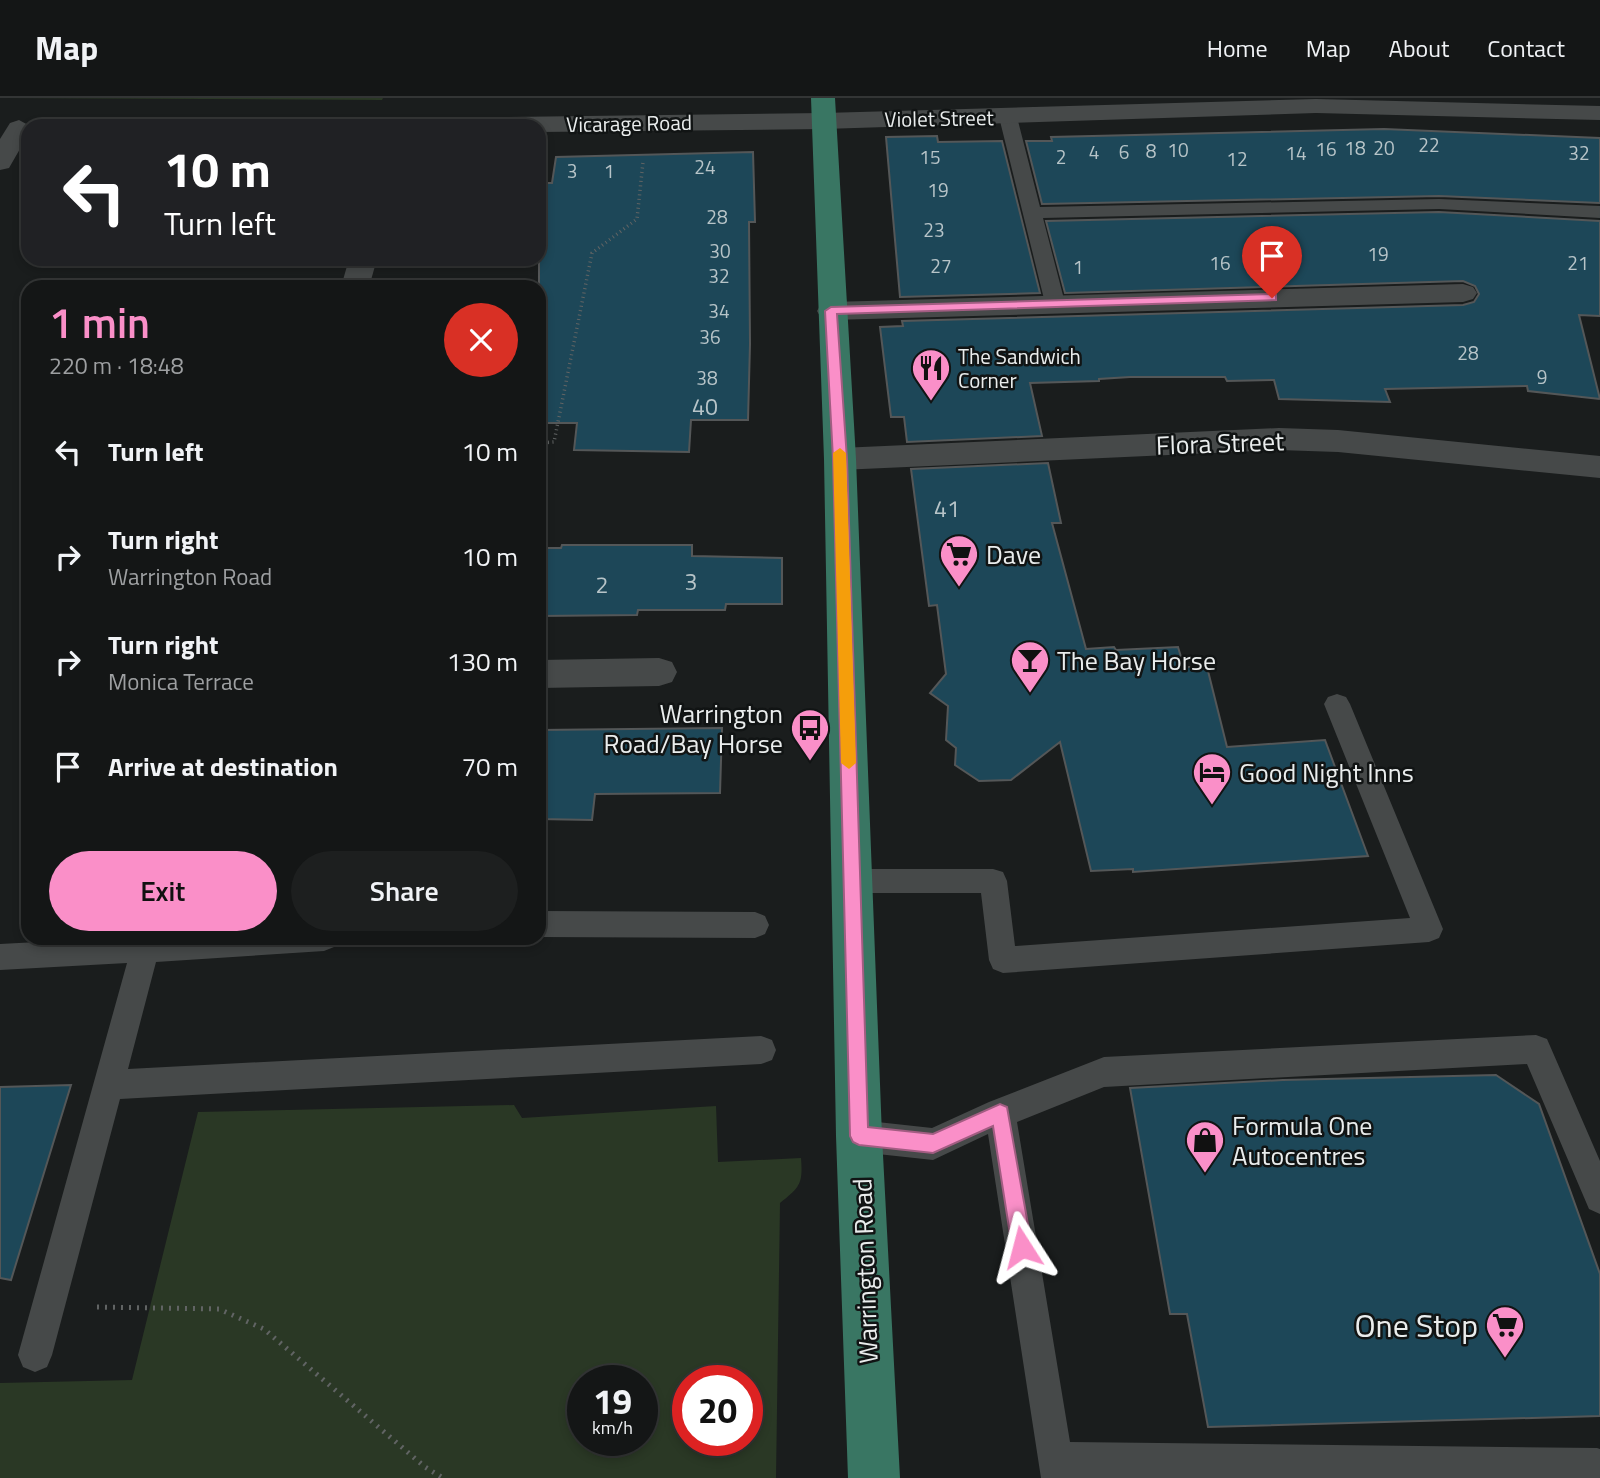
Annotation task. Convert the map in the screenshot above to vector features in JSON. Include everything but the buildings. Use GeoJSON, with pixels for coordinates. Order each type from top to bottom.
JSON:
{"type":"FeatureCollection","features":[{"type":"Feature","properties":{"kind":"main road","name":"Warrington Road"},"geometry":{"type":"LineString","coordinates":[[823,110],[840,459],[859,1136],[874,1478]]}},
{"type":"Feature","properties":{"kind":"street","name":"Violet Street"},"geometry":{"type":"LineString","coordinates":[[823,110],[1008,117],[1328,106],[1600,113]]}},
{"type":"Feature","properties":{"kind":"street","name":"Vicarage Road"},"geometry":{"type":"LineString","coordinates":[[546,124],[648,123],[823,110]]}},
{"type":"Feature","properties":{"kind":"street"},"geometry":{"type":"LineString","coordinates":[[0,162],[16,128]]}},
{"type":"Feature","properties":{"kind":"street"},"geometry":{"type":"LineString","coordinates":[[831,311],[1462,293]]}},
{"type":"Feature","properties":{"kind":"street","name":"Flora Street"},"geometry":{"type":"LineString","coordinates":[[840,459],[1279,439],[1338,441],[1600,467]]}},
{"type":"Feature","properties":{"kind":"street"},"geometry":{"type":"LineString","coordinates":[[546,674],[659,672]]}},
{"type":"Feature","properties":{"kind":"lane"},"geometry":{"type":"LineString","coordinates":[[1008,117],[1055,303]]}},
{"type":"Feature","properties":{"kind":"lane"},"geometry":{"type":"LineString","coordinates":[[1034,213],[1440,204],[1600,212]]}},
{"type":"Feature","properties":{"kind":"lane"},"geometry":{"type":"LineString","coordinates":[[852,881],[992,881],[1003,960],[1429,929],[1337,704]]}},
{"type":"Feature","properties":{"kind":"lane"},"geometry":{"type":"LineString","coordinates":[[546,924],[755,925]]}},
{"type":"Feature","properties":{"kind":"lane"},"geometry":{"type":"LineString","coordinates":[[0,957],[184,945]]}},
{"type":"Feature","properties":{"kind":"lane"},"geometry":{"type":"LineString","coordinates":[[35,1355],[110,1085],[164,946]]}},
{"type":"Feature","properties":{"kind":"lane"},"geometry":{"type":"LineString","coordinates":[[859,1136],[933,1144],[1000,1113],[1104,1072],[1536,1049],[1600,1198]]}},
{"type":"Feature","properties":{"kind":"lane"},"geometry":{"type":"LineString","coordinates":[[110,1085],[761,1050]]}},
{"type":"Feature","properties":{"kind":"lane"},"geometry":{"type":"LineString","coordinates":[[1000,1113],[1057,1469],[1597,1466],[1600,1474]]}},
{"type":"Feature","properties":{"kind":"path"},"geometry":{"type":"LineString","coordinates":[[546,443],[555,442],[592,253],[637,219],[648,123]]}},
{"type":"Feature","properties":{"kind":"path"},"geometry":{"type":"LineString","coordinates":[[47,1308],[150,1306],[219,1310],[264,1329],[425,1466],[443,1478]]}},
{"type":"Feature","properties":{"kind":"green space"},"geometry":{"type":"Polygon","coordinates":[[[0,98],[383,98],[382,100],[0,98]]]}},
{"type":"Feature","properties":{"kind":"green space"},"geometry":{"type":"Polygon","coordinates":[[[514,1105],[522,1118],[716,1106],[718,1162],[801,1158],[799,1184],[780,1203],[776,1478],[0,1478],[0,1383],[132,1380],[198,1112],[514,1105]]]}},
{"type":"Feature","properties":{"kind":"slow traffic"},"geometry":{"type":"LineString","coordinates":[[840,453],[849,763]]}},
{"type":"Feature","properties":{"kind":"place","name":"The Sandwich Corner"},"geometry":{"type":"Point","coordinates":[931,402]}},
{"type":"Feature","properties":{"kind":"place","name":"Dave"},"geometry":{"type":"Point","coordinates":[959,588]}},
{"type":"Feature","properties":{"kind":"place","name":"The Bay Horse"},"geometry":{"type":"Point","coordinates":[1030,694]}},
{"type":"Feature","properties":{"kind":"place","name":"Warrington Road/Bay Horse"},"geometry":{"type":"Point","coordinates":[810,762]}},
{"type":"Feature","properties":{"kind":"place","name":"Good Night Inns"},"geometry":{"type":"Point","coordinates":[1212,806]}},
{"type":"Feature","properties":{"kind":"place","name":"Formula One Autocentres"},"geometry":{"type":"Point","coordinates":[1205,1174]}},
{"type":"Feature","properties":{"kind":"place","name":"One Stop"},"geometry":{"type":"Point","coordinates":[1505,1359]}},
{"type":"Feature","properties":{"kind":"route"},"geometry":{"type":"LineString","coordinates":[[1022,1247],[1000,1113],[933,1144],[859,1136],[840,459],[831,311],[1272,298]]}}]}
